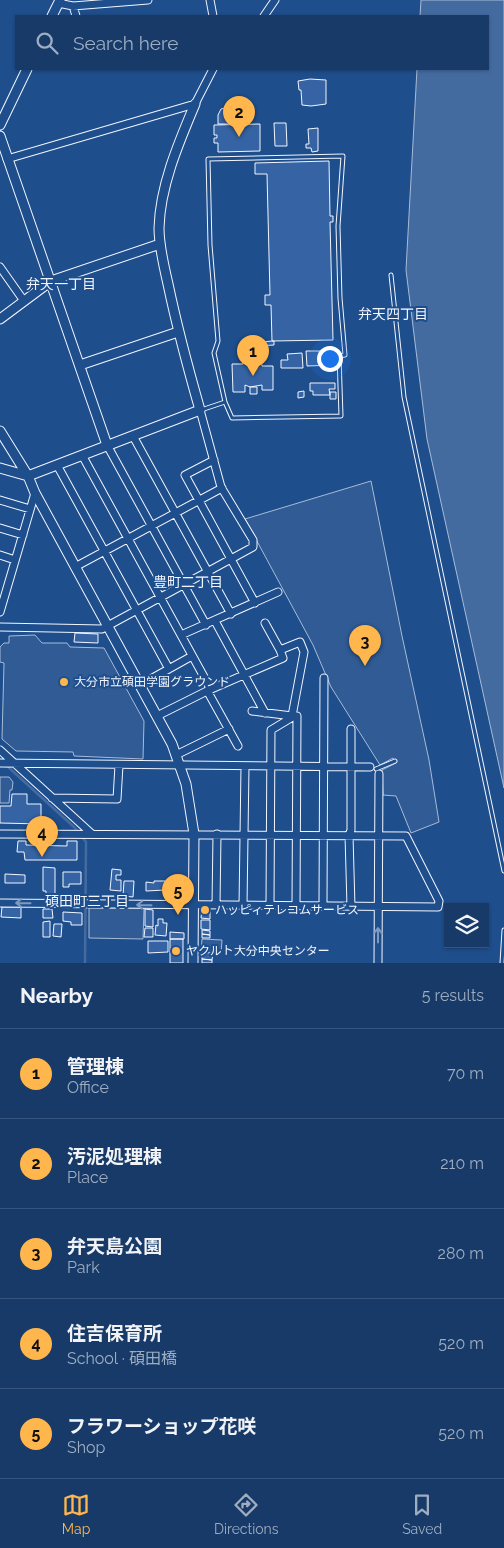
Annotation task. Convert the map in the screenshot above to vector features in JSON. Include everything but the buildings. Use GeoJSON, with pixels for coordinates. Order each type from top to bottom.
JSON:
{"type":"FeatureCollection","features":[{"type":"Feature","properties":{"kind":"street"},"geometry":{"type":"LineString","coordinates":[[52,15],[59,1],[73,6],[148,0]]}},
{"type":"Feature","properties":{"kind":"street"},"geometry":{"type":"LineString","coordinates":[[210,0],[212,15]]}},
{"type":"Feature","properties":{"kind":"street"},"geometry":{"type":"LineString","coordinates":[[265,15],[274,0]]}},
{"type":"Feature","properties":{"kind":"street"},"geometry":{"type":"LineString","coordinates":[[73,6],[76,15]]}},
{"type":"Feature","properties":{"kind":"street"},"geometry":{"type":"LineString","coordinates":[[0,125],[27,70]]}},
{"type":"Feature","properties":{"kind":"street"},"geometry":{"type":"LineString","coordinates":[[0,626],[102,629],[253,547],[253,540],[222,488],[178,332],[160,244],[159,226],[175,154],[194,104],[212,70]]}},
{"type":"Feature","properties":{"kind":"street"},"geometry":{"type":"LineString","coordinates":[[7,159],[194,104]]}},
{"type":"Feature","properties":{"kind":"street"},"geometry":{"type":"LineString","coordinates":[[0,136],[107,446],[206,625]]}},
{"type":"Feature","properties":{"kind":"street"},"geometry":{"type":"LineString","coordinates":[[0,319],[50,281],[160,244]]}},
{"type":"Feature","properties":{"kind":"street"},"geometry":{"type":"LineString","coordinates":[[0,267],[24,301]]}},
{"type":"Feature","properties":{"kind":"street"},"geometry":{"type":"LineString","coordinates":[[80,365],[178,332]]}},
{"type":"Feature","properties":{"kind":"street"},"geometry":{"type":"LineString","coordinates":[[0,468],[28,476],[200,410]]}},
{"type":"Feature","properties":{"kind":"street"},"geometry":{"type":"LineString","coordinates":[[0,431],[28,476],[35,493],[157,716],[180,766],[189,799],[194,834],[193,963]]}},
{"type":"Feature","properties":{"kind":"street"},"geometry":{"type":"LineString","coordinates":[[134,436],[231,614]]}},
{"type":"Feature","properties":{"kind":"street"},"geometry":{"type":"LineString","coordinates":[[82,455],[181,635],[209,690],[209,694],[238,746]]}},
{"type":"Feature","properties":{"kind":"street"},"geometry":{"type":"LineString","coordinates":[[214,460],[185,475],[255,603]]}},
{"type":"Feature","properties":{"kind":"street"},"geometry":{"type":"LineString","coordinates":[[57,464],[169,669]]}},
{"type":"Feature","properties":{"kind":"street"},"geometry":{"type":"LineString","coordinates":[[75,567],[222,488]]}},
{"type":"Feature","properties":{"kind":"street"},"geometry":{"type":"LineString","coordinates":[[0,612],[3,589],[16,560],[35,493]]}},
{"type":"Feature","properties":{"kind":"street"},"geometry":{"type":"LineString","coordinates":[[0,500],[30,509]]}},
{"type":"Feature","properties":{"kind":"street"},"geometry":{"type":"LineString","coordinates":[[0,528],[23,535]]}},
{"type":"Feature","properties":{"kind":"street"},"geometry":{"type":"LineString","coordinates":[[0,555],[16,560]]}},
{"type":"Feature","properties":{"kind":"street"},"geometry":{"type":"LineString","coordinates":[[181,635],[278,592]]}},
{"type":"Feature","properties":{"kind":"street"},"geometry":{"type":"LineString","coordinates":[[215,621],[265,713]]}},
{"type":"Feature","properties":{"kind":"street"},"geometry":{"type":"LineString","coordinates":[[157,716],[209,690],[283,658],[265,623]]}},
{"type":"Feature","properties":{"kind":"street"},"geometry":{"type":"LineString","coordinates":[[270,906],[271,730],[292,716],[304,652],[300,642],[280,650]]}},
{"type":"Feature","properties":{"kind":"street"},"geometry":{"type":"LineString","coordinates":[[140,685],[192,656]]}},
{"type":"Feature","properties":{"kind":"street"},"geometry":{"type":"LineString","coordinates":[[324,678],[324,906]]}},
{"type":"Feature","properties":{"kind":"street"},"geometry":{"type":"LineString","coordinates":[[252,711],[297,716],[296,906]]}},
{"type":"Feature","properties":{"kind":"street"},"geometry":{"type":"LineString","coordinates":[[176,755],[229,729]]}},
{"type":"Feature","properties":{"kind":"street"},"geometry":{"type":"LineString","coordinates":[[351,729],[351,830],[349,835],[351,907]]}},
{"type":"Feature","properties":{"kind":"street"},"geometry":{"type":"LineString","coordinates":[[0,750],[88,834]]}},
{"type":"Feature","properties":{"kind":"street"},"geometry":{"type":"LineString","coordinates":[[0,763],[351,767],[375,770],[378,835],[378,963]]}},
{"type":"Feature","properties":{"kind":"street"},"geometry":{"type":"LineString","coordinates":[[52,798],[117,799],[119,765]]}},
{"type":"Feature","properties":{"kind":"street"},"geometry":{"type":"LineString","coordinates":[[243,906],[245,766]]}},
{"type":"Feature","properties":{"kind":"street"},"geometry":{"type":"LineString","coordinates":[[0,834],[406,836],[440,901],[438,908],[0,903]]}},
{"type":"Feature","properties":{"kind":"street"},"geometry":{"type":"LineString","coordinates":[[216,905],[217,834]]}},
{"type":"Feature","properties":{"kind":"lane"},"geometry":{"type":"LineString","coordinates":[[343,156],[338,226],[344,355],[339,356],[341,416],[232,418],[225,402],[214,354],[218,341],[210,245],[208,159],[343,156]]}},
{"type":"Feature","properties":{"kind":"lane"},"geometry":{"type":"LineString","coordinates":[[391,275],[404,397],[504,871]]}},
{"type":"Feature","properties":{"kind":"lane"},"geometry":{"type":"LineString","coordinates":[[200,410],[225,402]]}},
{"type":"Feature","properties":{"kind":"lane"},"geometry":{"type":"LineString","coordinates":[[375,770],[395,761]]}},
{"type":"Feature","properties":{"kind":"lane"},"geometry":{"type":"LineString","coordinates":[[502,963],[504,930]]}},
{"type":"Feature","properties":{"kind":"shaded area"},"geometry":{"type":"Polygon","coordinates":[[[421,0],[504,0],[504,788],[427,439],[406,270],[417,70],[489,70],[489,15],[420,15],[421,0]]]}},
{"type":"Feature","properties":{"kind":"shaded area"},"geometry":{"type":"Polygon","coordinates":[[[371,481],[429,760],[439,822],[411,833],[396,796],[383,795],[382,770],[396,763],[393,758],[380,765],[331,687],[313,645],[245,519],[371,481]]]}},
{"type":"Feature","properties":{"kind":"shaded area","name":"大分市立碩田学園グラウンド"},"geometry":{"type":"Polygon","coordinates":[[[35,635],[42,643],[67,643],[70,647],[104,648],[144,721],[143,759],[74,756],[73,752],[16,751],[2,739],[4,663],[0,662],[0,647],[4,643],[9,643],[9,636],[35,635]]]}},
{"type":"Feature","properties":{"kind":"shaded area"},"geometry":{"type":"Polygon","coordinates":[[[0,777],[9,777],[13,782],[9,803],[0,803],[0,777]]]}},
{"type":"Feature","properties":{"kind":"shaded area"},"geometry":{"type":"Polygon","coordinates":[[[89,908],[144,908],[143,939],[89,938],[89,908]]]}},
{"type":"Feature","properties":{"kind":"shaded area"},"geometry":{"type":"Polygon","coordinates":[[[202,939],[222,940],[221,953],[201,952],[202,939]]]}},
{"type":"Feature","properties":{"kind":"waterway"},"geometry":{"type":"LineString","coordinates":[[7,766],[74,827],[86,842],[85,963]]}},
{"type":"Feature","properties":{"kind":"place","name":"汚泥処理棟"},"geometry":{"type":"Point","coordinates":[239,137]}},
{"type":"Feature","properties":{"kind":"place","name":"管理棟"},"geometry":{"type":"Point","coordinates":[253,376]}},
{"type":"Feature","properties":{"kind":"place","name":"弁天島公園"},"geometry":{"type":"Point","coordinates":[365,666]}},
{"type":"Feature","properties":{"kind":"place","name":"大分市立碩田学園グラウンド"},"geometry":{"type":"Point","coordinates":[64,682]}},
{"type":"Feature","properties":{"kind":"place","name":"住吉保育所"},"geometry":{"type":"Point","coordinates":[42,857]}},
{"type":"Feature","properties":{"kind":"place","name":"ハッピィテレコムサービス"},"geometry":{"type":"Point","coordinates":[205,910]}},
{"type":"Feature","properties":{"kind":"place","name":"フラワーショップ花咲"},"geometry":{"type":"Point","coordinates":[178,915]}},
{"type":"Feature","properties":{"kind":"place","name":"ヤクルト大分中央センター"},"geometry":{"type":"Point","coordinates":[176,951]}},
{"type":"Feature","properties":{"kind":"district","name":"弁天一丁目"},"geometry":{"type":"Point","coordinates":[61,284]}},
{"type":"Feature","properties":{"kind":"district","name":"弁天四丁目"},"geometry":{"type":"Point","coordinates":[393,314]}},
{"type":"Feature","properties":{"kind":"district","name":"豊町二丁目"},"geometry":{"type":"Point","coordinates":[188,582]}},
{"type":"Feature","properties":{"kind":"district","name":"碩田町三丁目"},"geometry":{"type":"Point","coordinates":[87,901]}}]}
